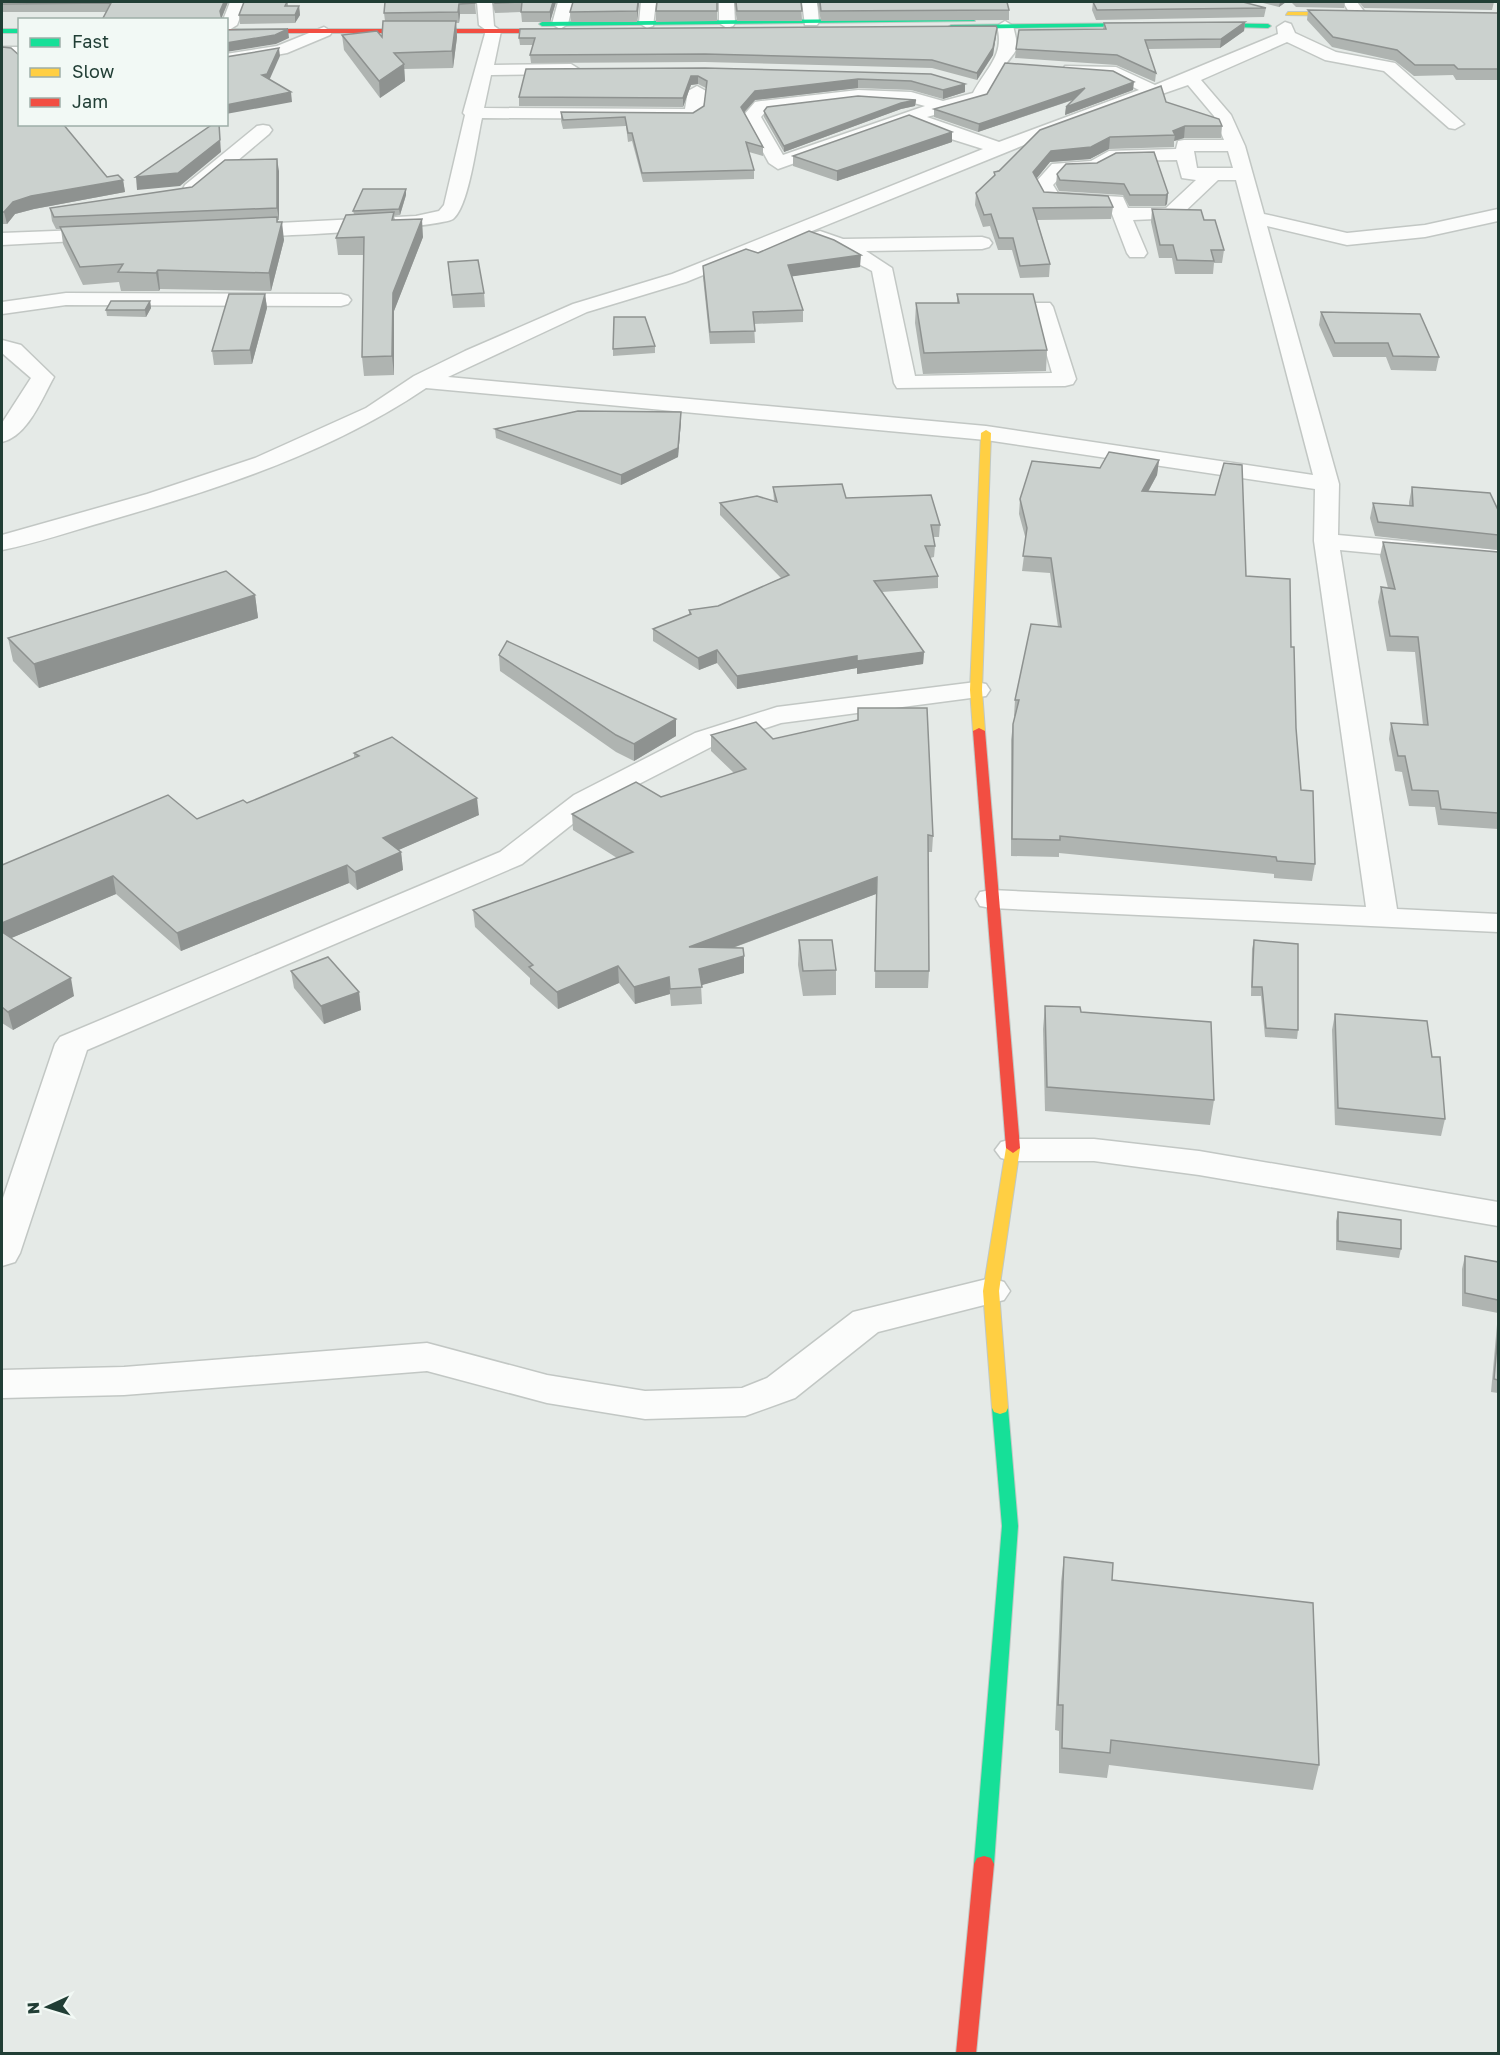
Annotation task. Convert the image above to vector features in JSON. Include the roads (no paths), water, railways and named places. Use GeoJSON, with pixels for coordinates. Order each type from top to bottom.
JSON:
{"type":"FeatureCollection","features":[{"type":"Feature","properties":{"kind":"main road"},"geometry":{"type":"LineString","coordinates":[[1187,21],[1274,20],[1361,13]]}},
{"type":"Feature","properties":{"kind":"main road"},"geometry":{"type":"LineString","coordinates":[[228,27],[324,32],[490,28],[560,24],[1157,22],[1005,26],[490,28],[228,27]]}},
{"type":"Feature","properties":{"kind":"main road"},"geometry":{"type":"LineString","coordinates":[[2,25],[18,25]]}},
{"type":"Feature","properties":{"kind":"main road"},"geometry":{"type":"LineString","coordinates":[[2,31],[18,31]]}},
{"type":"Feature","properties":{"kind":"main road"},"geometry":{"type":"LineString","coordinates":[[966,2054],[990,1802],[1010,1526],[991,1291],[1013,1150],[991,899],[976,690],[986,433]]}},
{"type":"Feature","properties":{"kind":"street"},"geometry":{"type":"LineString","coordinates":[[228,25],[238,2]]}},
{"type":"Feature","properties":{"kind":"street"},"geometry":{"type":"LineString","coordinates":[[220,231],[416,222],[446,215],[453,206],[483,70],[490,28],[485,2]]}},
{"type":"Feature","properties":{"kind":"street"},"geometry":{"type":"LineString","coordinates":[[560,24],[565,2]]}},
{"type":"Feature","properties":{"kind":"street"},"geometry":{"type":"LineString","coordinates":[[647,24],[648,2]]}},
{"type":"Feature","properties":{"kind":"street"},"geometry":{"type":"LineString","coordinates":[[726,2],[727,22]]}},
{"type":"Feature","properties":{"kind":"street"},"geometry":{"type":"LineString","coordinates":[[809,2],[811,22]]}},
{"type":"Feature","properties":{"kind":"street"},"geometry":{"type":"LineString","coordinates":[[1234,9],[1274,20],[1331,56],[1389,67],[1455,124]]}},
{"type":"Feature","properties":{"kind":"street"},"geometry":{"type":"LineString","coordinates":[[2,543],[156,499],[263,463],[374,413],[422,381],[580,308],[679,278],[999,148],[1152,90],[1191,78],[1274,20]]}},
{"type":"Feature","properties":{"kind":"street"},"geometry":{"type":"LineString","coordinates":[[942,106],[911,97],[858,95],[761,106],[752,116],[778,163],[908,115],[980,96],[997,64],[1007,56],[1009,40],[1005,26]]}},
{"type":"Feature","properties":{"kind":"street"},"geometry":{"type":"LineString","coordinates":[[228,59],[281,50],[324,32]]}},
{"type":"Feature","properties":{"kind":"street"},"geometry":{"type":"LineString","coordinates":[[2,52],[18,52]]}},
{"type":"Feature","properties":{"kind":"street"},"geometry":{"type":"LineString","coordinates":[[1110,54],[1116,72]]}},
{"type":"Feature","properties":{"kind":"street"},"geometry":{"type":"LineString","coordinates":[[997,64],[1017,65]]}},
{"type":"Feature","properties":{"kind":"street"},"geometry":{"type":"LineString","coordinates":[[1053,68],[1116,72],[1152,90]]}},
{"type":"Feature","properties":{"kind":"street"},"geometry":{"type":"LineString","coordinates":[[483,70],[588,69]]}},
{"type":"Feature","properties":{"kind":"street"},"geometry":{"type":"LineString","coordinates":[[1191,78],[1222,115],[1236,146],[1327,484],[1326,541],[1383,916]]}},
{"type":"Feature","properties":{"kind":"street"},"geometry":{"type":"LineString","coordinates":[[472,113],[693,114],[698,83],[674,91]]}},
{"type":"Feature","properties":{"kind":"street"},"geometry":{"type":"LineString","coordinates":[[963,84],[984,90]]}},
{"type":"Feature","properties":{"kind":"street"},"geometry":{"type":"LineString","coordinates":[[479,90],[502,90]]}},
{"type":"Feature","properties":{"kind":"street"},"geometry":{"type":"LineString","coordinates":[[908,115],[935,128],[999,148]]}},
{"type":"Feature","properties":{"kind":"street"},"geometry":{"type":"LineString","coordinates":[[177,194],[186,193],[263,130]]}},
{"type":"Feature","properties":{"kind":"street"},"geometry":{"type":"LineString","coordinates":[[1236,146],[1184,145],[1189,174],[1244,174]]}},
{"type":"Feature","properties":{"kind":"street"},"geometry":{"type":"LineString","coordinates":[[1137,253],[1116,201],[1052,200],[1043,184],[1059,168],[1096,166],[1109,156],[1185,154]]}},
{"type":"Feature","properties":{"kind":"street"},"geometry":{"type":"LineString","coordinates":[[1121,214],[1171,214],[1212,175]]}},
{"type":"Feature","properties":{"kind":"street"},"geometry":{"type":"LineString","coordinates":[[1254,217],[1347,239],[1425,231],[1498,215]]}},
{"type":"Feature","properties":{"kind":"street"},"geometry":{"type":"LineString","coordinates":[[801,230],[841,245],[882,268],[905,383],[1065,379],[1043,307]]}},
{"type":"Feature","properties":{"kind":"street"},"geometry":{"type":"LineString","coordinates":[[2,262],[22,235],[126,235]]}},
{"type":"Feature","properties":{"kind":"street"},"geometry":{"type":"LineString","coordinates":[[841,245],[982,243]]}},
{"type":"Feature","properties":{"kind":"street"},"geometry":{"type":"LineString","coordinates":[[2,291],[66,299],[341,300]]}},
{"type":"Feature","properties":{"kind":"street"},"geometry":{"type":"LineString","coordinates":[[2,308],[66,299]]}},
{"type":"Feature","properties":{"kind":"street"},"geometry":{"type":"LineString","coordinates":[[2,346],[14,350],[43,377],[18,419],[2,435]]}},
{"type":"Feature","properties":{"kind":"street"},"geometry":{"type":"LineString","coordinates":[[422,381],[986,433],[1327,484]]}},
{"type":"Feature","properties":{"kind":"street"},"geometry":{"type":"LineString","coordinates":[[1326,541],[1498,557]]}},
{"type":"Feature","properties":{"kind":"street"},"geometry":{"type":"LineString","coordinates":[[2,1252],[72,1044],[511,858],[584,801],[705,739],[777,715],[976,690]]}},
{"type":"Feature","properties":{"kind":"street"},"geometry":{"type":"LineString","coordinates":[[991,899],[1498,923]]}},
{"type":"Feature","properties":{"kind":"street"},"geometry":{"type":"LineString","coordinates":[[1013,1150],[1094,1150],[1199,1163],[1498,1214]]}},
{"type":"Feature","properties":{"kind":"street"},"geometry":{"type":"LineString","coordinates":[[2,1384],[124,1381],[426,1357],[547,1389],[645,1405],[745,1402],[781,1388],[866,1322],[991,1291]]}}]}
